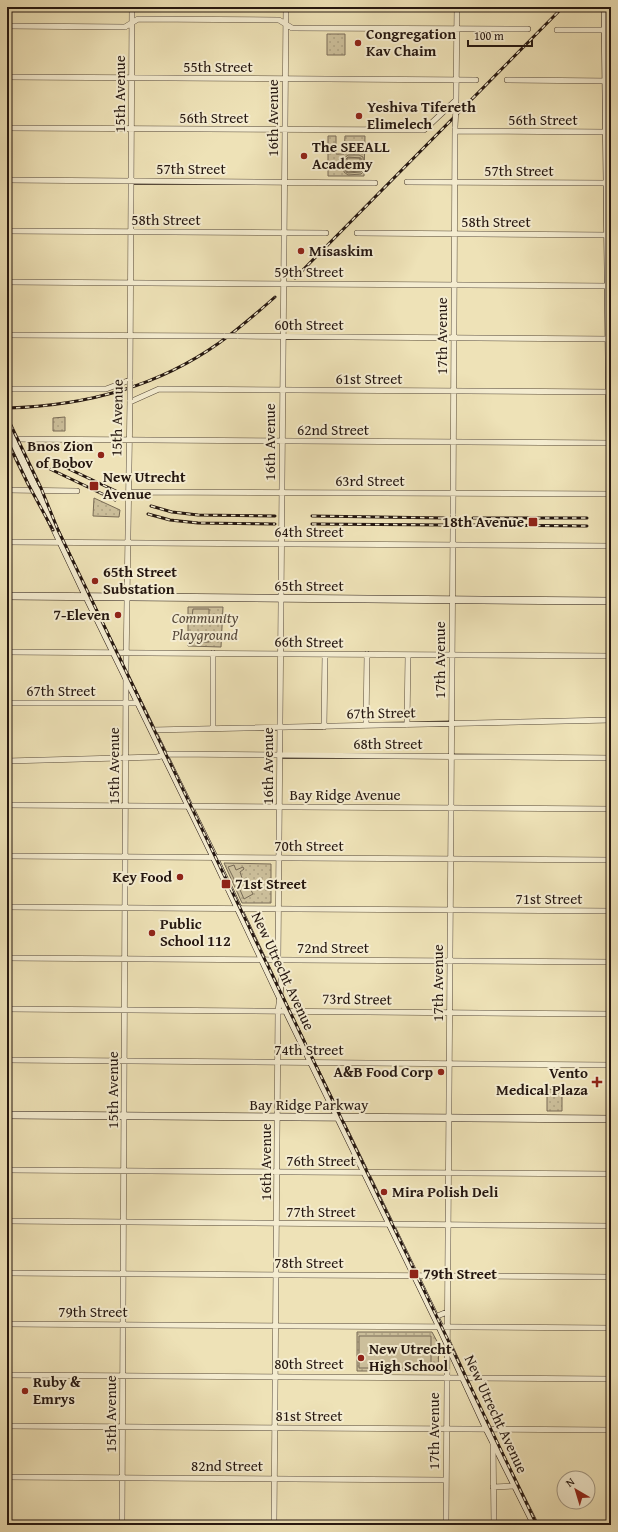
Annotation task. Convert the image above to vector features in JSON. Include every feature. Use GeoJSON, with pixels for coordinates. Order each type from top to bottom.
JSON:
{"type":"FeatureCollection","features":[{"type":"Feature","properties":{"kind":"street","name":"15th Avenue"},"geometry":{"type":"LineString","coordinates":[[122,1525],[126,676],[130,401],[132,7]]}},
{"type":"Feature","properties":{"kind":"street","name":"16th Avenue"},"geometry":{"type":"LineString","coordinates":[[274,1525],[278,1172],[278,1011],[280,996],[280,964],[278,960],[286,7]]}},
{"type":"Feature","properties":{"kind":"street","name":"17th Avenue"},"geometry":{"type":"LineString","coordinates":[[444,1327],[447,1312],[448,1224],[457,7]]}},
{"type":"Feature","properties":{"kind":"street"},"geometry":{"type":"LineString","coordinates":[[605,7],[608,30],[607,183],[610,235],[611,531]]}},
{"type":"Feature","properties":{"kind":"street"},"geometry":{"type":"LineString","coordinates":[[7,26],[125,27],[138,19],[279,20],[292,28],[528,29]]}},
{"type":"Feature","properties":{"kind":"street"},"geometry":{"type":"LineString","coordinates":[[557,30],[608,30]]}},
{"type":"Feature","properties":{"kind":"street","name":"55th Street"},"geometry":{"type":"LineString","coordinates":[[7,77],[476,80]]}},
{"type":"Feature","properties":{"kind":"street"},"geometry":{"type":"LineString","coordinates":[[507,80],[608,81]]}},
{"type":"Feature","properties":{"kind":"street","name":"56th Street"},"geometry":{"type":"LineString","coordinates":[[7,128],[424,130],[456,100]]}},
{"type":"Feature","properties":{"kind":"street","name":"56th Street"},"geometry":{"type":"LineString","coordinates":[[455,129],[607,132]]}},
{"type":"Feature","properties":{"kind":"street","name":"57th Street"},"geometry":{"type":"LineString","coordinates":[[7,180],[375,183]]}},
{"type":"Feature","properties":{"kind":"street","name":"57th Street"},"geometry":{"type":"LineString","coordinates":[[407,182],[607,183]]}},
{"type":"Feature","properties":{"kind":"street","name":"58th Street"},"geometry":{"type":"LineString","coordinates":[[7,231],[326,233]]}},
{"type":"Feature","properties":{"kind":"street","name":"58th Street"},"geometry":{"type":"LineString","coordinates":[[357,233],[610,235]]}},
{"type":"Feature","properties":{"kind":"street","name":"59th Street"},"geometry":{"type":"LineString","coordinates":[[7,282],[610,286]]}},
{"type":"Feature","properties":{"kind":"street","name":"60th Street"},"geometry":{"type":"LineString","coordinates":[[7,335],[610,339]]}},
{"type":"Feature","properties":{"kind":"street"},"geometry":{"type":"LineString","coordinates":[[7,388],[106,389],[130,381]]}},
{"type":"Feature","properties":{"kind":"street","name":"61st Street"},"geometry":{"type":"LineString","coordinates":[[130,401],[159,390],[610,392]]}},
{"type":"Feature","properties":{"kind":"street","name":"New Utrecht Avenue"},"geometry":{"type":"LineString","coordinates":[[7,428],[10,439],[37,490],[87,597],[415,1276],[436,1317],[444,1327],[447,1342],[487,1429],[535,1525]]}},
{"type":"Feature","properties":{"kind":"street","name":"62nd Street"},"geometry":{"type":"LineString","coordinates":[[10,439],[611,443]]}},
{"type":"Feature","properties":{"kind":"street"},"geometry":{"type":"LineString","coordinates":[[7,490],[77,491]]}},
{"type":"Feature","properties":{"kind":"street","name":"63rd Street"},"geometry":{"type":"LineString","coordinates":[[128,492],[611,494]]}},
{"type":"Feature","properties":{"kind":"street","name":"64th Street"},"geometry":{"type":"LineString","coordinates":[[7,542],[611,546]]}},
{"type":"Feature","properties":{"kind":"street","name":"65th Street"},"geometry":{"type":"LineString","coordinates":[[7,596],[611,601]]}},
{"type":"Feature","properties":{"kind":"street","name":"66th Street"},"geometry":{"type":"LineString","coordinates":[[7,652],[611,656]]}},
{"type":"Feature","properties":{"kind":"street"},"geometry":{"type":"LineString","coordinates":[[213,653],[213,729]]}},
{"type":"Feature","properties":{"kind":"street"},"geometry":{"type":"LineString","coordinates":[[324,727],[325,654]]}},
{"type":"Feature","properties":{"kind":"street"},"geometry":{"type":"LineString","coordinates":[[366,654],[366,726]]}},
{"type":"Feature","properties":{"kind":"street"},"geometry":{"type":"LineString","coordinates":[[407,725],[408,654]]}},
{"type":"Feature","properties":{"kind":"street","name":"67th Street"},"geometry":{"type":"LineString","coordinates":[[7,703],[139,702]]}},
{"type":"Feature","properties":{"kind":"street","name":"67th Street"},"geometry":{"type":"LineString","coordinates":[[152,730],[611,720]]}},
{"type":"Feature","properties":{"kind":"street","name":"68th Street"},"geometry":{"type":"LineString","coordinates":[[7,761],[157,757],[170,754],[611,758]]}},
{"type":"Feature","properties":{"kind":"street","name":"Bay Ridge Avenue"},"geometry":{"type":"LineString","coordinates":[[7,805],[611,809]]}},
{"type":"Feature","properties":{"kind":"street","name":"70th Street"},"geometry":{"type":"LineString","coordinates":[[7,856],[611,860]]}},
{"type":"Feature","properties":{"kind":"street","name":"71st Street"},"geometry":{"type":"LineString","coordinates":[[7,907],[611,911]]}},
{"type":"Feature","properties":{"kind":"street","name":"72nd Street"},"geometry":{"type":"LineString","coordinates":[[7,958],[611,962]]}},
{"type":"Feature","properties":{"kind":"street","name":"73rd Street"},"geometry":{"type":"LineString","coordinates":[[7,1009],[611,1014]]}},
{"type":"Feature","properties":{"kind":"street","name":"74th Street"},"geometry":{"type":"LineString","coordinates":[[7,1060],[611,1065]]}},
{"type":"Feature","properties":{"kind":"street","name":"Bay Ridge Parkway"},"geometry":{"type":"LineString","coordinates":[[7,1115],[611,1119]]}},
{"type":"Feature","properties":{"kind":"street","name":"76th Street"},"geometry":{"type":"LineString","coordinates":[[7,1170],[611,1174]]}},
{"type":"Feature","properties":{"kind":"street","name":"77th Street"},"geometry":{"type":"LineString","coordinates":[[7,1222],[611,1226]]}},
{"type":"Feature","properties":{"kind":"street","name":"78th Street"},"geometry":{"type":"LineString","coordinates":[[7,1273],[611,1276]]}},
{"type":"Feature","properties":{"kind":"street"},"geometry":{"type":"LineString","coordinates":[[436,1317],[447,1312]]}},
{"type":"Feature","properties":{"kind":"street","name":"79th Street"},"geometry":{"type":"LineString","coordinates":[[7,1324],[611,1328]]}},
{"type":"Feature","properties":{"kind":"street","name":"17th Avenue"},"geometry":{"type":"LineString","coordinates":[[446,1525],[447,1342]]}},
{"type":"Feature","properties":{"kind":"street","name":"80th Street"},"geometry":{"type":"LineString","coordinates":[[7,1375],[611,1379]]}},
{"type":"Feature","properties":{"kind":"street","name":"81st Street"},"geometry":{"type":"LineString","coordinates":[[7,1426],[611,1430]]}},
{"type":"Feature","properties":{"kind":"street"},"geometry":{"type":"LineString","coordinates":[[493,1440],[494,1525]]}},
{"type":"Feature","properties":{"kind":"street","name":"82nd Street"},"geometry":{"type":"LineString","coordinates":[[7,1477],[446,1480]]}},
{"type":"Feature","properties":{"kind":"street"},"geometry":{"type":"LineString","coordinates":[[494,1487],[516,1486]]}},
{"type":"Feature","properties":{"kind":"green space"},"geometry":{"type":"Polygon","coordinates":[[[327,34],[345,34],[345,55],[327,55],[327,34]]]}},
{"type":"Feature","properties":{"kind":"green space"},"geometry":{"type":"Polygon","coordinates":[[[328,136],[336,136],[336,154],[344,154],[345,136],[365,136],[364,176],[328,176],[328,136]]]}},
{"type":"Feature","properties":{"kind":"green space"},"geometry":{"type":"Polygon","coordinates":[[[348,155],[359,155],[363,157],[364,171],[361,174],[348,175],[344,172],[343,159],[348,155]],[[348,157],[345,160],[346,172],[361,172],[361,158],[348,157]]]}},
{"type":"Feature","properties":{"kind":"green space"},"geometry":{"type":"Polygon","coordinates":[[[347,158],[360,158],[360,171],[347,172],[347,158]]]}},
{"type":"Feature","properties":{"kind":"green space"},"geometry":{"type":"Polygon","coordinates":[[[65,417],[65,431],[53,431],[53,418],[65,417]]]}},
{"type":"Feature","properties":{"kind":"green space"},"geometry":{"type":"Polygon","coordinates":[[[94,498],[120,510],[119,517],[93,516],[94,498]]]}},
{"type":"Feature","properties":{"kind":"green space","name":"Community Playground"},"geometry":{"type":"Polygon","coordinates":[[[188,607],[223,607],[221,647],[188,646],[188,607]]]}},
{"type":"Feature","properties":{"kind":"green space"},"geometry":{"type":"Polygon","coordinates":[[[193,609],[209,609],[209,616],[192,616],[193,609]]]}},
{"type":"Feature","properties":{"kind":"green space"},"geometry":{"type":"Polygon","coordinates":[[[191,633],[209,634],[209,642],[190,643],[191,633]]]}},
{"type":"Feature","properties":{"kind":"green space"},"geometry":{"type":"Polygon","coordinates":[[[224,863],[271,864],[271,903],[242,903],[224,863]]]}},
{"type":"Feature","properties":{"kind":"green space"},"geometry":{"type":"Polygon","coordinates":[[[234,865],[236,870],[243,867],[244,869],[240,872],[242,878],[241,880],[236,883],[228,867],[234,865]]]}},
{"type":"Feature","properties":{"kind":"green space"},"geometry":{"type":"Polygon","coordinates":[[[245,879],[253,894],[244,899],[237,883],[245,879]]]}},
{"type":"Feature","properties":{"kind":"green space"},"geometry":{"type":"Polygon","coordinates":[[[547,1089],[562,1090],[562,1111],[547,1111],[547,1089]]]}},
{"type":"Feature","properties":{"kind":"green space"},"geometry":{"type":"Polygon","coordinates":[[[357,1332],[432,1332],[439,1345],[438,1371],[357,1371],[357,1332]]]}},
{"type":"Feature","properties":{"kind":"green space"},"geometry":{"type":"Polygon","coordinates":[[[359,1336],[431,1336],[431,1368],[359,1368],[359,1336]]]}},
{"type":"Feature","properties":{"kind":"railway"},"geometry":{"type":"LineString","coordinates":[[295,278],[563,7]]}},
{"type":"Feature","properties":{"kind":"railway"},"geometry":{"type":"LineString","coordinates":[[7,408],[63,403],[91,398],[144,382],[170,371],[219,343],[241,327],[275,297]]}},
{"type":"Feature","properties":{"kind":"railway"},"geometry":{"type":"LineString","coordinates":[[7,417],[41,488],[58,530],[537,1525]]}},
{"type":"Feature","properties":{"kind":"railway"},"geometry":{"type":"LineString","coordinates":[[7,441],[53,530]]}},
{"type":"Feature","properties":{"kind":"railway"},"geometry":{"type":"LineString","coordinates":[[54,462],[118,492]]}},
{"type":"Feature","properties":{"kind":"railway"},"geometry":{"type":"LineString","coordinates":[[50,469],[115,500]]}},
{"type":"Feature","properties":{"kind":"railway"},"geometry":{"type":"LineString","coordinates":[[151,506],[172,512],[198,515],[275,516]]}},
{"type":"Feature","properties":{"kind":"railway"},"geometry":{"type":"LineString","coordinates":[[148,514],[170,520],[198,523],[275,524]]}},
{"type":"Feature","properties":{"kind":"railway"},"geometry":{"type":"LineString","coordinates":[[312,516],[445,518]]}},
{"type":"Feature","properties":{"kind":"railway"},"geometry":{"type":"LineString","coordinates":[[473,518],[587,518]]}},
{"type":"Feature","properties":{"kind":"railway"},"geometry":{"type":"LineString","coordinates":[[312,524],[445,525]]}},
{"type":"Feature","properties":{"kind":"railway"},"geometry":{"type":"LineString","coordinates":[[473,525],[587,526]]}},
{"type":"Feature","properties":{"kind":"place","name":"Congregation Kav Chaim"},"geometry":{"type":"Point","coordinates":[358,43]}},
{"type":"Feature","properties":{"kind":"place","name":"Yeshiva Tifereth Elimelech"},"geometry":{"type":"Point","coordinates":[359,116]}},
{"type":"Feature","properties":{"kind":"place","name":"The SEEALL Academy"},"geometry":{"type":"Point","coordinates":[304,156]}},
{"type":"Feature","properties":{"kind":"place","name":"Misaskim"},"geometry":{"type":"Point","coordinates":[301,251]}},
{"type":"Feature","properties":{"kind":"place","name":"Bnos Zion of Bobov"},"geometry":{"type":"Point","coordinates":[101,455]}},
{"type":"Feature","properties":{"kind":"place","name":"New Utrecht Avenue"},"geometry":{"type":"Point","coordinates":[94,486]}},
{"type":"Feature","properties":{"kind":"place","name":"18th Avenue"},"geometry":{"type":"Point","coordinates":[533,522]}},
{"type":"Feature","properties":{"kind":"place","name":"65th Street Substation"},"geometry":{"type":"Point","coordinates":[95,581]}},
{"type":"Feature","properties":{"kind":"place","name":"7-Eleven"},"geometry":{"type":"Point","coordinates":[118,615]}},
{"type":"Feature","properties":{"kind":"place","name":"Key Food"},"geometry":{"type":"Point","coordinates":[180,877]}},
{"type":"Feature","properties":{"kind":"place","name":"71st Street"},"geometry":{"type":"Point","coordinates":[226,884]}},
{"type":"Feature","properties":{"kind":"place","name":"Public School 112"},"geometry":{"type":"Point","coordinates":[152,933]}},
{"type":"Feature","properties":{"kind":"place","name":"A&B Food Corp"},"geometry":{"type":"Point","coordinates":[441,1072]}},
{"type":"Feature","properties":{"kind":"place","name":"Vento Medical Plaza"},"geometry":{"type":"Point","coordinates":[597,1082]}},
{"type":"Feature","properties":{"kind":"place","name":"Mira Polish Deli"},"geometry":{"type":"Point","coordinates":[384,1192]}},
{"type":"Feature","properties":{"kind":"place","name":"79th Street"},"geometry":{"type":"Point","coordinates":[414,1274]}},
{"type":"Feature","properties":{"kind":"place","name":"New Utrecht High School"},"geometry":{"type":"Point","coordinates":[361,1358]}},
{"type":"Feature","properties":{"kind":"place","name":"Ruby & Emrys"},"geometry":{"type":"Point","coordinates":[25,1391]}}]}
